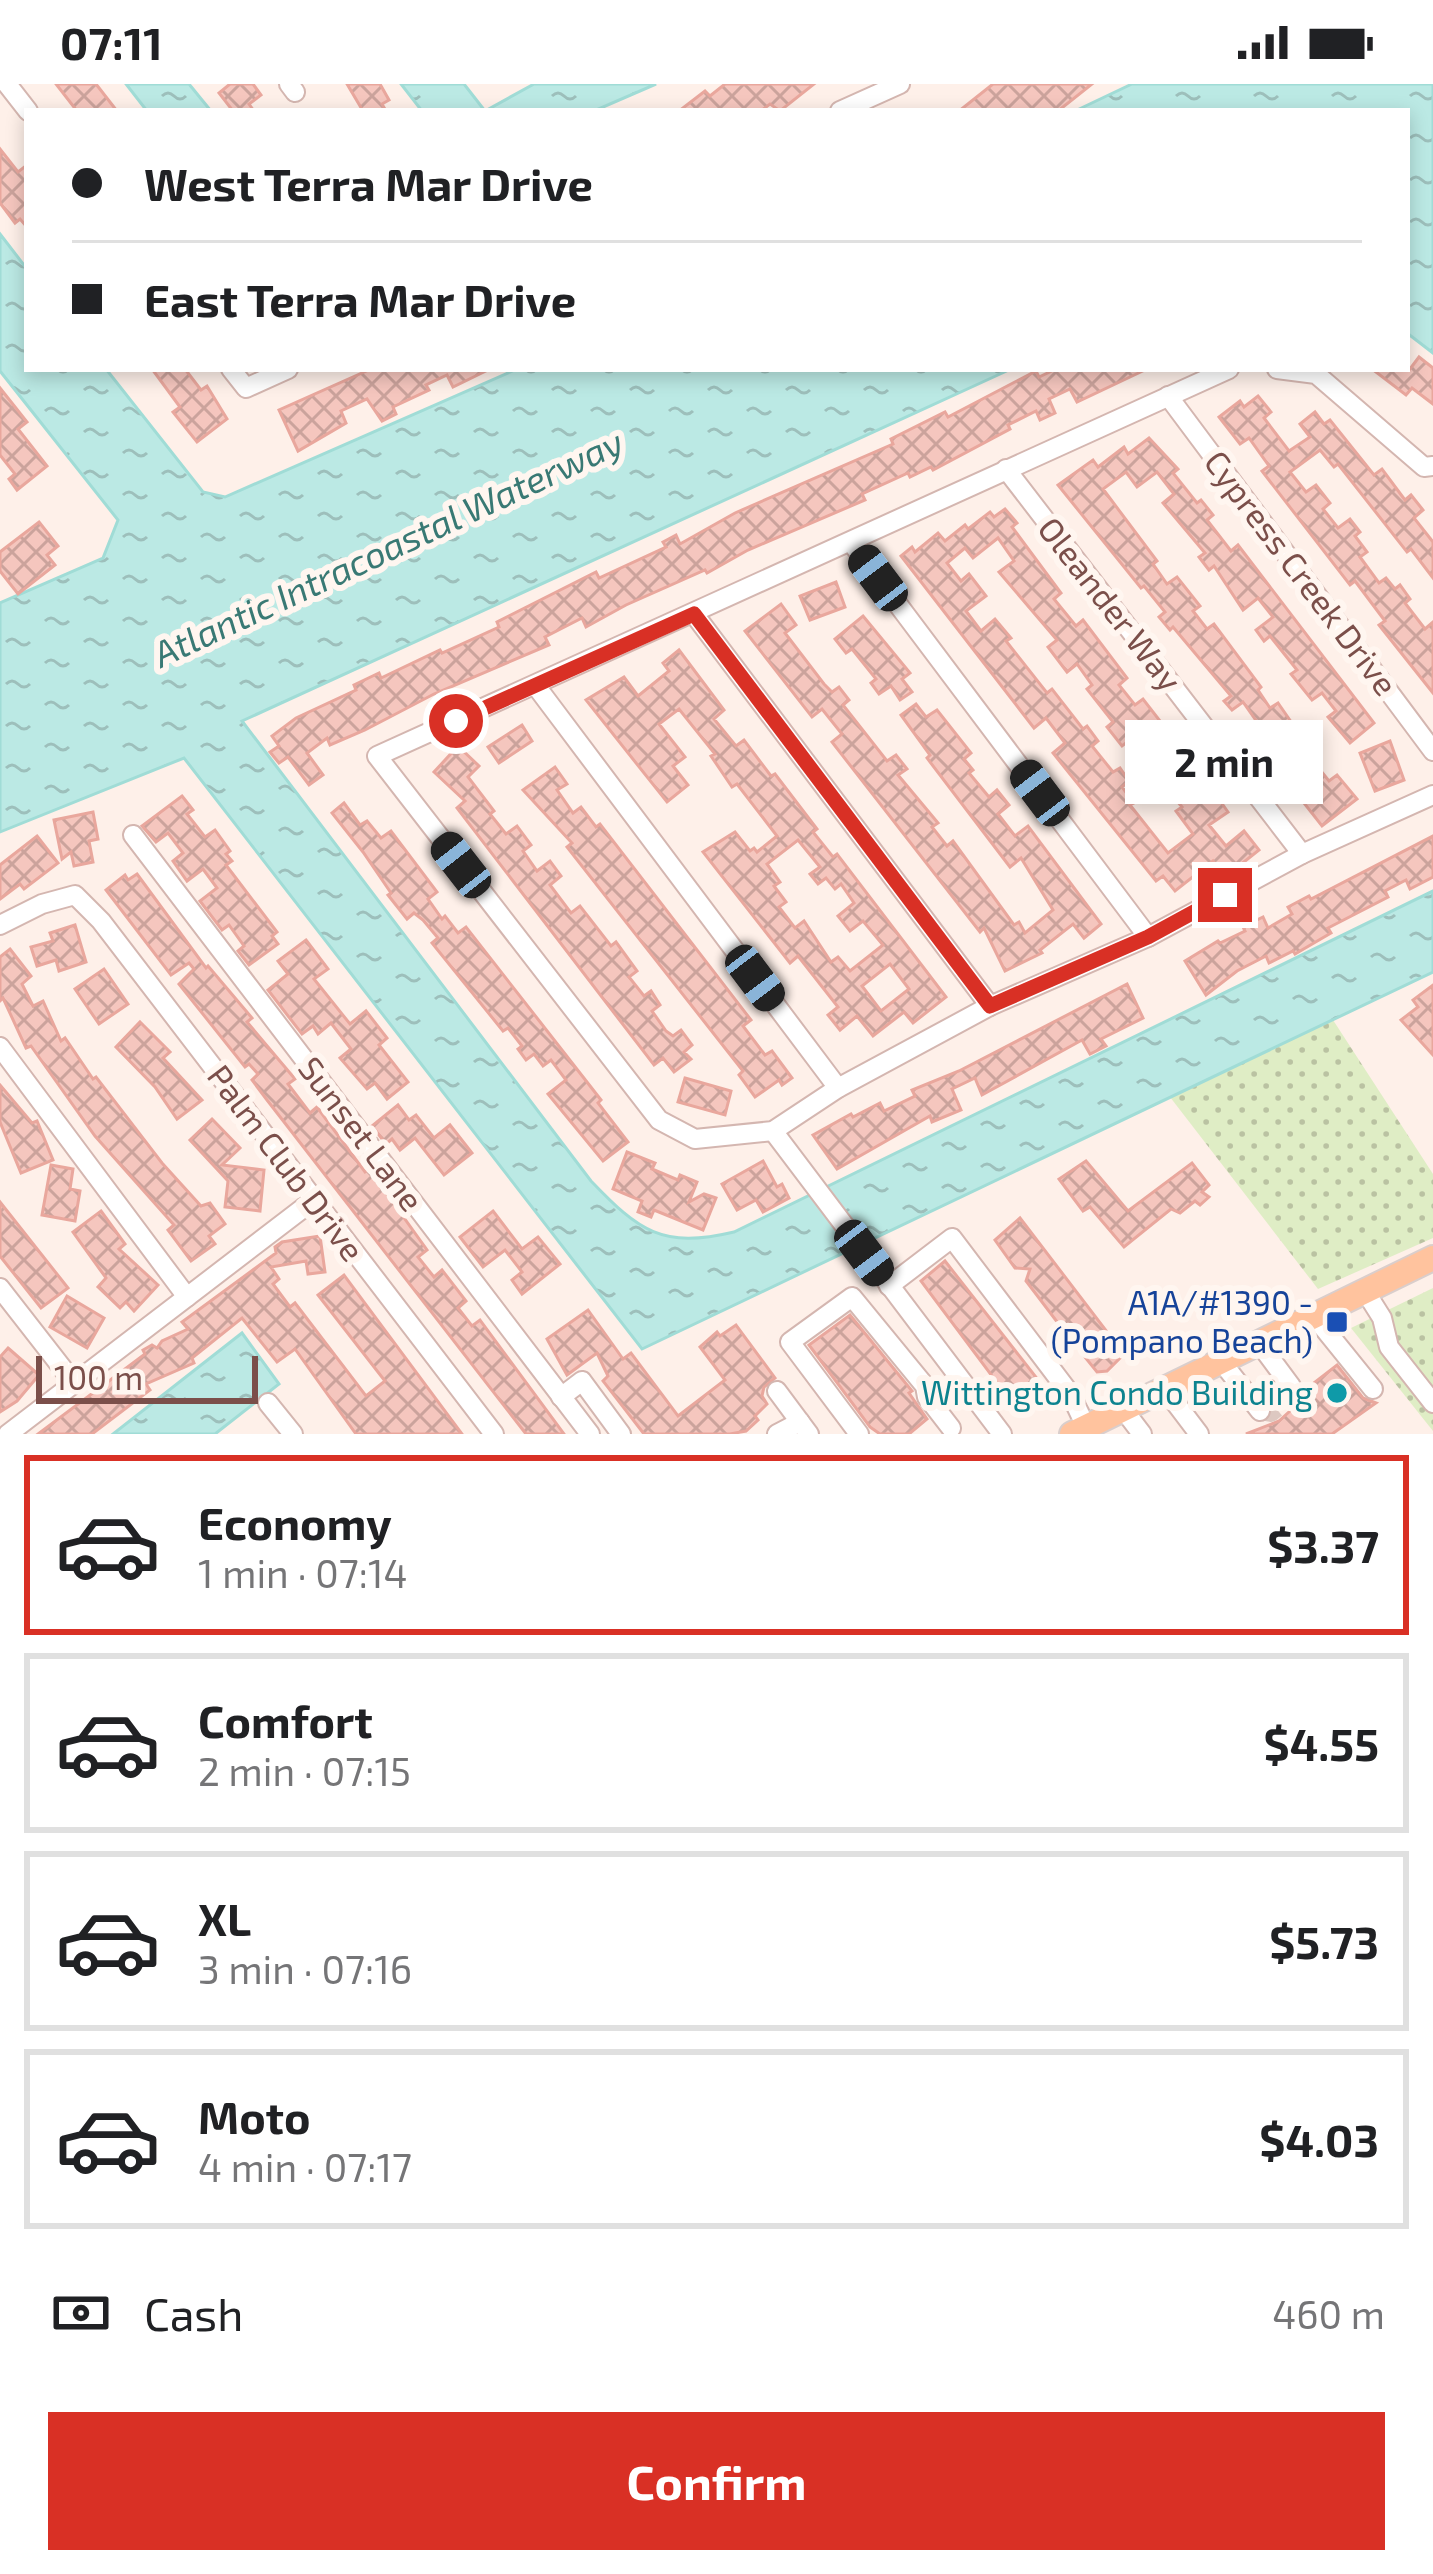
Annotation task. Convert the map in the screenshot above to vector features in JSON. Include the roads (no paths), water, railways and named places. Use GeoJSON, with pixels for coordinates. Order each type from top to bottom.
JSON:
{"type":"FeatureCollection","features":[{"type":"Feature","properties":{"kind":"main road"},"geometry":{"type":"LineString","coordinates":[[1079,1430],[1433,1258]]}},
{"type":"Feature","properties":{"kind":"street"},"geometry":{"type":"LineString","coordinates":[[7,84],[26,108]]}},
{"type":"Feature","properties":{"kind":"street"},"geometry":{"type":"LineString","coordinates":[[860,92],[900,84]]}},
{"type":"Feature","properties":{"kind":"street"},"geometry":{"type":"LineString","coordinates":[[233,372],[246,388],[281,372]]}},
{"type":"Feature","properties":{"kind":"street"},"geometry":{"type":"LineString","coordinates":[[1221,372],[376,756],[659,1120],[695,1139],[773,1131],[838,1088],[990,1006],[1148,937],[1302,854],[1433,795]]}},
{"type":"Feature","properties":{"kind":"street"},"geometry":{"type":"LineString","coordinates":[[1300,372],[1316,374],[1430,470]]}},
{"type":"Feature","properties":{"kind":"street","name":"Cypress Creek Drive"},"geometry":{"type":"LineString","coordinates":[[1168,396],[1433,751]]}},
{"type":"Feature","properties":{"kind":"street","name":"Oleander Way"},"geometry":{"type":"LineString","coordinates":[[1006,469],[1302,854]]}},
{"type":"Feature","properties":{"kind":"street"},"geometry":{"type":"LineString","coordinates":[[850,542],[1148,937]]}},
{"type":"Feature","properties":{"kind":"street"},"geometry":{"type":"LineString","coordinates":[[694,614],[990,1006]]}},
{"type":"Feature","properties":{"kind":"street"},"geometry":{"type":"LineString","coordinates":[[536,686],[838,1088]]}},
{"type":"Feature","properties":{"kind":"street","name":"Sunset Lane"},"geometry":{"type":"LineString","coordinates":[[133,835],[590,1434]]}},
{"type":"Feature","properties":{"kind":"street","name":"Palm Club Drive"},"geometry":{"type":"LineString","coordinates":[[0,925],[42,904],[75,895],[100,920],[494,1434]]}},
{"type":"Feature","properties":{"kind":"street"},"geometry":{"type":"LineString","coordinates":[[0,1047],[187,1298]]}},
{"type":"Feature","properties":{"kind":"street"},"geometry":{"type":"LineString","coordinates":[[773,1131],[1002,1434]]}},
{"type":"Feature","properties":{"kind":"street"},"geometry":{"type":"LineString","coordinates":[[8,1434],[315,1199]]}},
{"type":"Feature","properties":{"kind":"street"},"geometry":{"type":"LineString","coordinates":[[889,1286],[952,1238],[1071,1394],[1079,1430]]}},
{"type":"Feature","properties":{"kind":"street"},"geometry":{"type":"LineString","coordinates":[[0,1288],[74,1383]]}},
{"type":"Feature","properties":{"kind":"street"},"geometry":{"type":"LineString","coordinates":[[1365,1292],[1382,1318],[1389,1347],[1433,1403]]}},
{"type":"Feature","properties":{"kind":"street"},"geometry":{"type":"LineString","coordinates":[[860,1434],[790,1342],[852,1297],[926,1386],[927,1397],[947,1431],[981,1406]]}},
{"type":"Feature","properties":{"kind":"street"},"geometry":{"type":"LineString","coordinates":[[1314,1316],[1373,1389]]}},
{"type":"Feature","properties":{"kind":"street"},"geometry":{"type":"LineString","coordinates":[[1259,1343],[1292,1386]]}},
{"type":"Feature","properties":{"kind":"street"},"geometry":{"type":"LineString","coordinates":[[1221,1361],[1260,1411]]}},
{"type":"Feature","properties":{"kind":"street"},"geometry":{"type":"LineString","coordinates":[[561,1396],[582,1381],[621,1434]]}},
{"type":"Feature","properties":{"kind":"street"},"geometry":{"type":"LineString","coordinates":[[1165,1389],[1199,1434]]}},
{"type":"Feature","properties":{"kind":"street"},"geometry":{"type":"LineString","coordinates":[[777,1391],[805,1428],[777,1434]]}},
{"type":"Feature","properties":{"kind":"street"},"geometry":{"type":"LineString","coordinates":[[268,1403],[292,1434]]}},
{"type":"Feature","properties":{"kind":"street"},"geometry":{"type":"LineString","coordinates":[[1124,1409],[1142,1434]]}},
{"type":"Feature","properties":{"kind":"water"},"geometry":{"type":"Polygon","coordinates":[[[126,84],[189,84],[209,108],[145,108],[126,84]]]}},
{"type":"Feature","properties":{"kind":"water"},"geometry":{"type":"Polygon","coordinates":[[[401,84],[464,84],[483,108],[420,108],[401,84]]]}},
{"type":"Feature","properties":{"kind":"water"},"geometry":{"type":"Polygon","coordinates":[[[534,84],[656,84],[601,108],[490,108],[534,84]]]}},
{"type":"Feature","properties":{"kind":"water"},"geometry":{"type":"Polygon","coordinates":[[[1132,84],[1433,84],[1433,353],[1410,335],[1410,108],[1081,108],[1132,84]]]}},
{"type":"Feature","properties":{"kind":"water","name":"Atlantic Intracoastal Waterway"},"geometry":{"type":"Polygon","coordinates":[[[0,234],[24,265],[24,372],[108,372],[203,492],[225,497],[510,372],[1004,372],[242,721],[591,1181],[623,1212],[654,1232],[688,1238],[734,1232],[1433,891],[1433,972],[642,1349],[184,758],[0,832],[0,603],[103,558],[118,520],[0,371],[0,234]]]}},
{"type":"Feature","properties":{"kind":"water"},"geometry":{"type":"Polygon","coordinates":[[[242,1333],[279,1384],[215,1434],[113,1434],[242,1333]]]}},
{"type":"Feature","properties":{"kind":"tunnel"},"geometry":{"type":"LineString","coordinates":[[1260,1411],[1271,1413],[1291,1396],[1291,1386]]}},
{"type":"Feature","properties":{"kind":"place","name":"A1A/#1390 - (Pompano Beach)"},"geometry":{"type":"Point","coordinates":[1337,1322]}},
{"type":"Feature","properties":{"kind":"place","name":"Wittington Condo Building"},"geometry":{"type":"Point","coordinates":[1337,1393]}}]}
